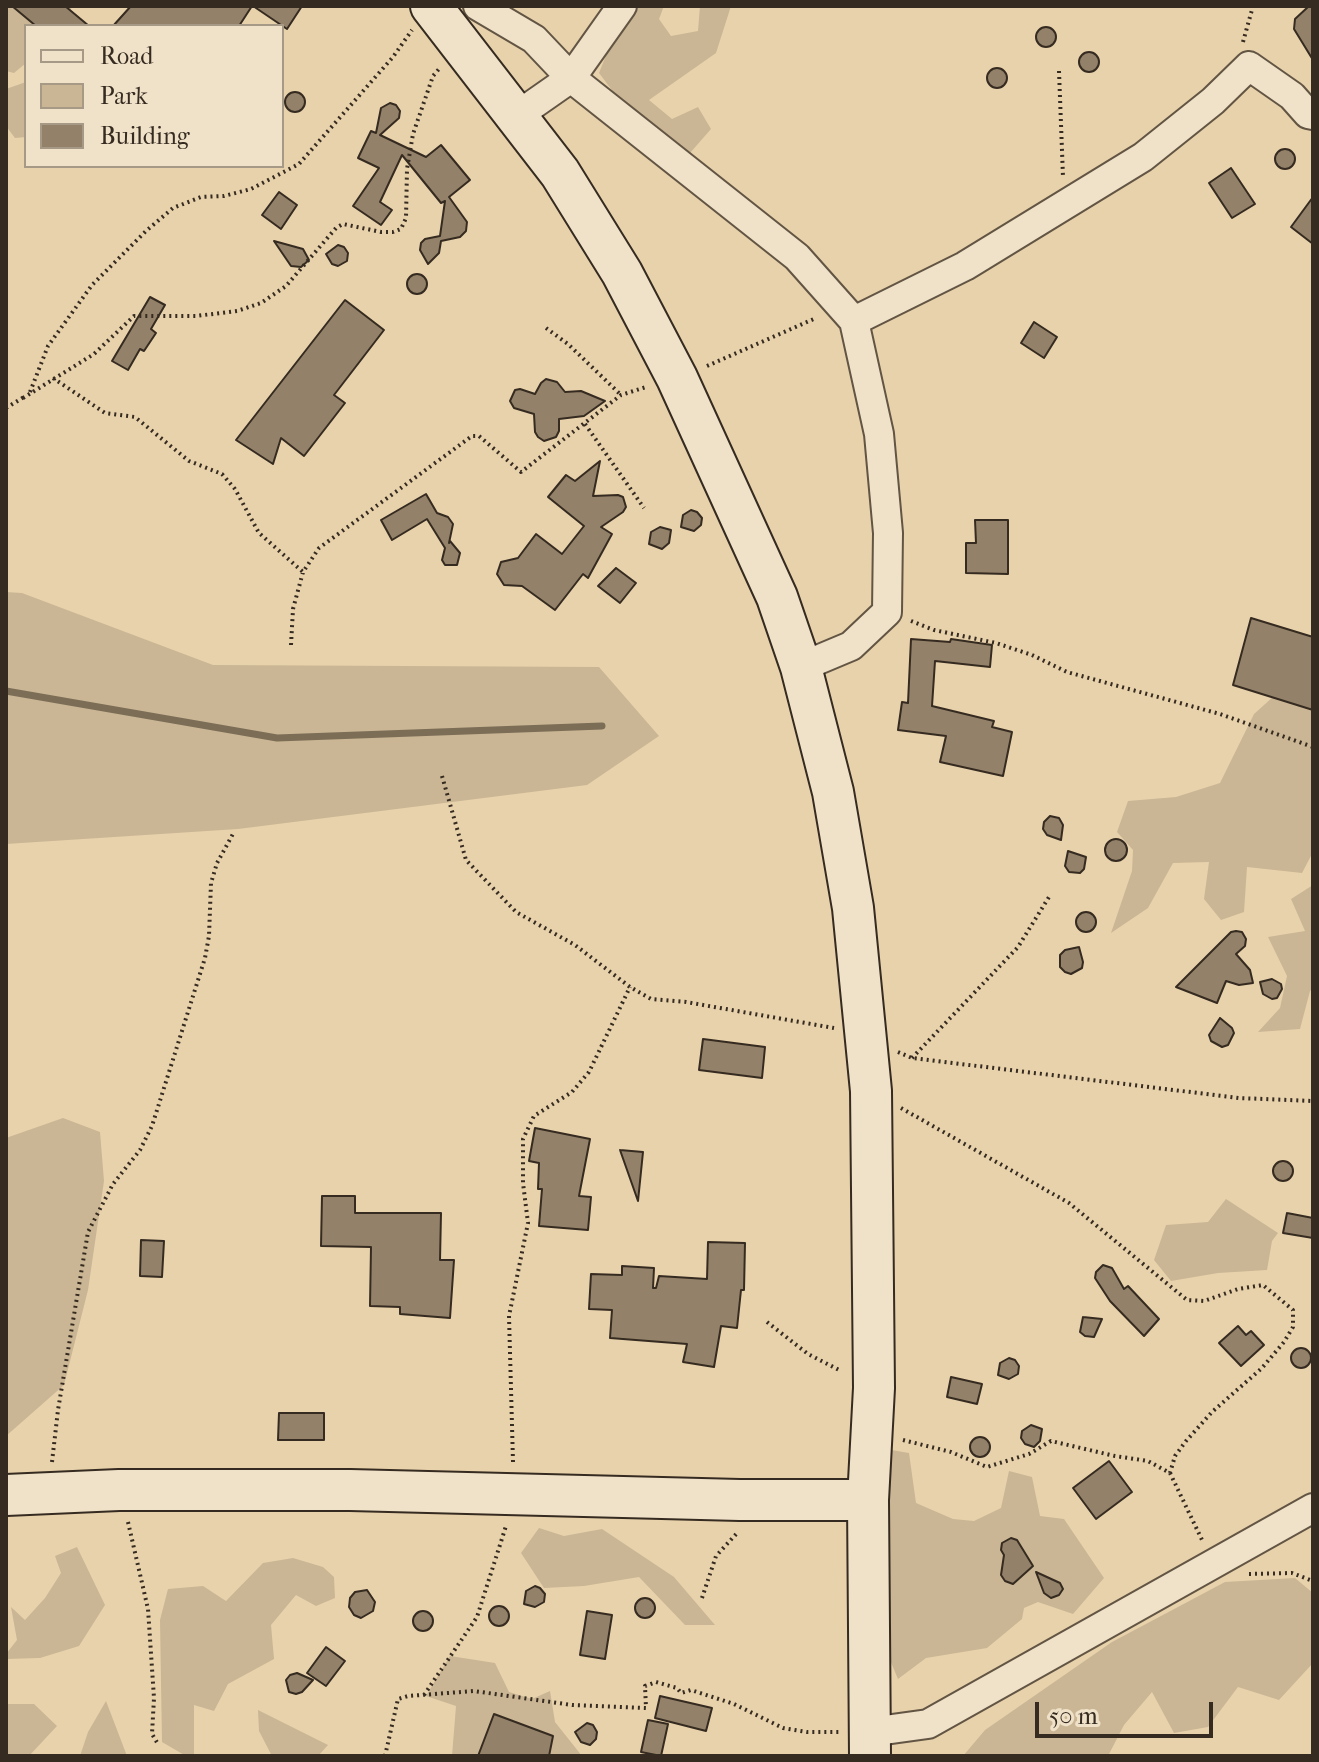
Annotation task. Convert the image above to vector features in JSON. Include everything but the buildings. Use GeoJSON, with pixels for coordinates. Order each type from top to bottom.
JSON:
{"type":"FeatureCollection","features":[{"type":"Feature","properties":{"kind":"street"},"geometry":{"type":"LineString","coordinates":[[431,6],[560,173],[622,273],[677,378],[777,597],[801,667],[833,792],[851,894],[871,1091],[874,1388],[868,1500],[870,1744],[928,1724],[1313,1508]]}},
{"type":"Feature","properties":{"kind":"street"},"geometry":{"type":"LineString","coordinates":[[478,6],[534,39],[571,78],[797,257],[847,314],[879,434],[888,533],[887,612],[851,646],[801,667]]}},
{"type":"Feature","properties":{"kind":"street"},"geometry":{"type":"LineString","coordinates":[[518,115],[571,78],[622,6]]}},
{"type":"Feature","properties":{"kind":"street"},"geometry":{"type":"LineString","coordinates":[[847,314],[965,266],[1143,157],[1213,101],[1249,66],[1313,115]]}},
{"type":"Feature","properties":{"kind":"street"},"geometry":{"type":"LineString","coordinates":[[6,1495],[119,1490],[350,1490],[740,1500],[868,1500]]}},
{"type":"Feature","properties":{"kind":"path"},"geometry":{"type":"LineString","coordinates":[[23,398],[30,393],[48,346],[92,285],[146,231],[173,208],[201,197],[224,196],[251,189],[299,164],[393,57],[431,6]]}},
{"type":"Feature","properties":{"kind":"path"},"geometry":{"type":"LineString","coordinates":[[1249,66],[1243,38],[1253,6]]}},
{"type":"Feature","properties":{"kind":"path"},"geometry":{"type":"LineString","coordinates":[[6,408],[94,354],[134,316],[196,316],[237,311],[261,303],[286,286],[336,228],[343,224],[351,223],[381,232],[401,229],[406,218],[407,169],[413,134],[433,76],[467,51]]}},
{"type":"Feature","properties":{"kind":"path"},"geometry":{"type":"LineString","coordinates":[[1059,71],[1065,204]]}},
{"type":"Feature","properties":{"kind":"path"},"geometry":{"type":"LineString","coordinates":[[291,645],[293,609],[303,572],[319,548],[472,436],[483,439],[521,472],[621,395],[677,378],[847,314]]}},
{"type":"Feature","properties":{"kind":"path"},"geometry":{"type":"LineString","coordinates":[[546,328],[568,344],[621,395]]}},
{"type":"Feature","properties":{"kind":"path"},"geometry":{"type":"LineString","coordinates":[[53,378],[105,413],[135,417],[189,461],[222,474],[235,489],[259,533],[303,572]]}},
{"type":"Feature","properties":{"kind":"path"},"geometry":{"type":"LineString","coordinates":[[585,424],[644,508]]}},
{"type":"Feature","properties":{"kind":"path"},"geometry":{"type":"LineString","coordinates":[[887,612],[934,630],[996,643],[1032,655],[1067,672],[1220,714],[1313,747]]}},
{"type":"Feature","properties":{"kind":"path"},"geometry":{"type":"LineString","coordinates":[[48,1492],[58,1410],[88,1232],[113,1184],[140,1150],[152,1126],[205,958],[211,883],[217,863],[234,832]]}},
{"type":"Feature","properties":{"kind":"path"},"geometry":{"type":"LineString","coordinates":[[912,1058],[1018,947],[1049,897]]}},
{"type":"Feature","properties":{"kind":"path"},"geometry":{"type":"LineString","coordinates":[[424,1695],[477,1617],[515,1493],[509,1316],[528,1223],[523,1183],[523,1139],[534,1116],[572,1092],[589,1072],[630,987]]}},
{"type":"Feature","properties":{"kind":"path"},"geometry":{"type":"LineString","coordinates":[[871,1091],[1069,1203],[1187,1300],[1204,1301],[1238,1289],[1263,1285],[1293,1310],[1293,1327],[1284,1342],[1262,1368],[1212,1412],[1186,1441],[1175,1456],[1170,1473]]}},
{"type":"Feature","properties":{"kind":"path"},"geometry":{"type":"LineString","coordinates":[[767,1322],[808,1354],[874,1388]]}},
{"type":"Feature","properties":{"kind":"path"},"geometry":{"type":"LineString","coordinates":[[872,1432],[951,1452],[987,1467],[1029,1454],[1051,1441],[1148,1461],[1170,1473],[1194,1520],[1211,1564],[1232,1575],[1292,1573],[1313,1581]]}},
{"type":"Feature","properties":{"kind":"path"},"geometry":{"type":"LineString","coordinates":[[119,1490],[148,1609],[154,1698],[152,1734],[158,1744]]}},
{"type":"Feature","properties":{"kind":"path"},"geometry":{"type":"LineString","coordinates":[[702,1598],[716,1556],[741,1528],[740,1500]]}},
{"type":"Feature","properties":{"kind":"path"},"geometry":{"type":"LineString","coordinates":[[385,1756],[396,1702],[401,1697],[474,1691],[572,1705],[646,1708],[645,1686],[656,1682],[677,1688],[681,1693],[691,1690],[734,1704],[783,1728],[870,1744]]}},
{"type":"Feature","properties":{"kind":"green space"},"geometry":{"type":"Polygon","coordinates":[[[6,6],[73,6],[60,24],[24,24],[24,65],[14,73],[6,71],[6,6]]]}},
{"type":"Feature","properties":{"kind":"green space"},"geometry":{"type":"Polygon","coordinates":[[[632,6],[664,6],[659,19],[671,36],[698,31],[700,6],[731,6],[716,53],[649,100],[672,119],[698,107],[711,129],[690,153],[627,110],[599,73],[615,33],[632,6]]]}},
{"type":"Feature","properties":{"kind":"green space"},"geometry":{"type":"Polygon","coordinates":[[[24,83],[24,137],[15,138],[6,126],[6,89],[24,83]]]}},
{"type":"Feature","properties":{"kind":"green space"},"geometry":{"type":"Polygon","coordinates":[[[6,592],[22,593],[213,665],[599,667],[659,736],[587,785],[238,829],[6,844],[6,592]]]}},
{"type":"Feature","properties":{"kind":"green space"},"geometry":{"type":"Polygon","coordinates":[[[1303,670],[1313,673],[1313,852],[1302,873],[1247,867],[1244,912],[1221,920],[1204,899],[1209,862],[1173,863],[1148,908],[1111,933],[1132,871],[1133,850],[1117,832],[1128,801],[1176,797],[1220,783],[1254,714],[1303,670]]]}},
{"type":"Feature","properties":{"kind":"green space"},"geometry":{"type":"Polygon","coordinates":[[[1313,885],[1313,988],[1300,1029],[1258,1032],[1280,1008],[1287,976],[1268,937],[1305,931],[1291,899],[1313,885]]]}},
{"type":"Feature","properties":{"kind":"green space"},"geometry":{"type":"Polygon","coordinates":[[[63,1118],[100,1132],[104,1181],[88,1290],[64,1385],[6,1436],[6,1138],[63,1118]]]}},
{"type":"Feature","properties":{"kind":"green space"},"geometry":{"type":"Polygon","coordinates":[[[1226,1199],[1278,1233],[1272,1241],[1267,1270],[1218,1273],[1171,1281],[1154,1260],[1166,1225],[1208,1222],[1226,1199]]]}},
{"type":"Feature","properties":{"kind":"green space"},"geometry":{"type":"Polygon","coordinates":[[[874,1447],[909,1453],[916,1503],[953,1519],[974,1521],[1001,1508],[1009,1471],[1032,1477],[1040,1516],[1064,1519],[1104,1578],[1073,1614],[1038,1602],[1024,1608],[1022,1619],[987,1648],[926,1658],[898,1679],[877,1629],[874,1447]]]}},
{"type":"Feature","properties":{"kind":"green space"},"geometry":{"type":"Polygon","coordinates":[[[539,1528],[564,1536],[602,1529],[674,1577],[715,1625],[685,1625],[639,1577],[584,1586],[544,1588],[521,1553],[539,1528]]]}},
{"type":"Feature","properties":{"kind":"green space"},"geometry":{"type":"Polygon","coordinates":[[[77,1547],[105,1605],[79,1646],[40,1658],[6,1659],[6,1654],[17,1640],[11,1607],[25,1620],[45,1598],[61,1573],[55,1556],[77,1547]]]}},
{"type":"Feature","properties":{"kind":"green space"},"geometry":{"type":"Polygon","coordinates":[[[293,1558],[323,1567],[334,1577],[335,1598],[316,1606],[296,1595],[271,1625],[274,1659],[228,1684],[214,1711],[194,1705],[194,1756],[186,1756],[162,1742],[160,1620],[168,1589],[203,1586],[226,1601],[263,1563],[293,1558]]]}},
{"type":"Feature","properties":{"kind":"green space"},"geometry":{"type":"Polygon","coordinates":[[[1295,1578],[1313,1593],[1313,1663],[1279,1700],[1238,1687],[1208,1727],[1174,1733],[1152,1692],[1124,1725],[1108,1756],[963,1756],[985,1730],[1112,1642],[1225,1582],[1295,1578]]]}},
{"type":"Feature","properties":{"kind":"green space"},"geometry":{"type":"Polygon","coordinates":[[[450,1656],[495,1663],[509,1692],[532,1699],[550,1691],[555,1722],[582,1756],[452,1756],[456,1706],[426,1696],[450,1656]]]}},
{"type":"Feature","properties":{"kind":"green space"},"geometry":{"type":"Polygon","coordinates":[[[106,1701],[127,1756],[80,1756],[88,1732],[106,1701]]]}},
{"type":"Feature","properties":{"kind":"green space"},"geometry":{"type":"Polygon","coordinates":[[[6,1704],[34,1704],[57,1726],[29,1756],[6,1756],[6,1704]]]}},
{"type":"Feature","properties":{"kind":"green space"},"geometry":{"type":"Polygon","coordinates":[[[258,1710],[328,1745],[318,1756],[272,1756],[259,1731],[258,1710]]]}},
{"type":"Feature","properties":{"kind":"waterway"},"geometry":{"type":"LineString","coordinates":[[6,691],[277,738],[602,726]]}}]}
